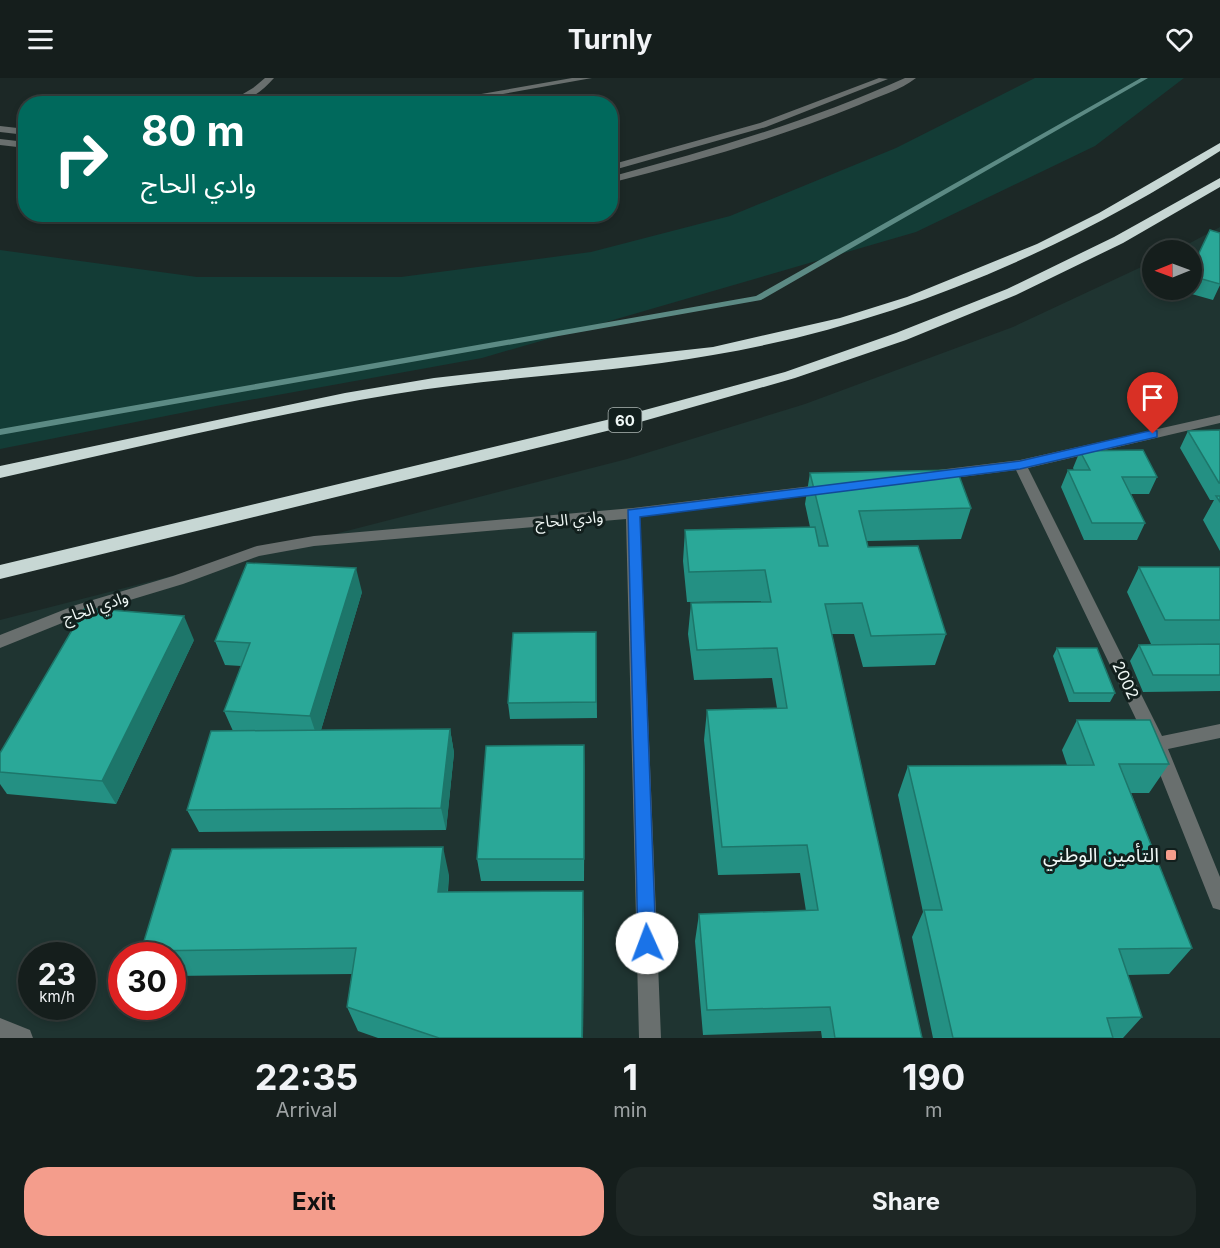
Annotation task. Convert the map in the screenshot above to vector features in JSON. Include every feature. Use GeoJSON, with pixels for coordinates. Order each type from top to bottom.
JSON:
{"type":"FeatureCollection","features":[{"type":"Feature","properties":{"kind":"highway"},"geometry":{"type":"LineString","coordinates":[[0,472],[395,389],[689,355],[771,340],[823,327],[922,294],[1041,246],[1150,191],[1220,146]]}},
{"type":"Feature","properties":{"kind":"highway","name":"60"},"geometry":{"type":"LineString","coordinates":[[0,572],[589,430],[790,375],[859,351],[1052,273],[1135,232],[1220,182]]}},
{"type":"Feature","properties":{"kind":"street"},"geometry":{"type":"LineString","coordinates":[[245,96],[270,78]]}},
{"type":"Feature","properties":{"kind":"street"},"geometry":{"type":"LineString","coordinates":[[477,96],[588,78]]}},
{"type":"Feature","properties":{"kind":"street"},"geometry":{"type":"LineString","coordinates":[[618,166],[754,128],[887,78]]}},
{"type":"Feature","properties":{"kind":"street"},"geometry":{"type":"LineString","coordinates":[[618,178],[748,141],[834,112],[912,78]]}},
{"type":"Feature","properties":{"kind":"street"},"geometry":{"type":"LineString","coordinates":[[0,129],[18,131]]}},
{"type":"Feature","properties":{"kind":"street"},"geometry":{"type":"LineString","coordinates":[[0,142],[18,144]]}},
{"type":"Feature","properties":{"kind":"street"},"geometry":{"type":"LineString","coordinates":[[926,477],[1020,465],[1220,418]]}},
{"type":"Feature","properties":{"kind":"street","name":"2002"},"geometry":{"type":"LineString","coordinates":[[1020,465],[1157,744],[1220,901]]}},
{"type":"Feature","properties":{"kind":"street","name":"وادي الحاج"},"geometry":{"type":"LineString","coordinates":[[0,642],[82,609],[178,580],[257,551],[314,541],[633,513],[844,487]]}},
{"type":"Feature","properties":{"kind":"street"},"geometry":{"type":"LineString","coordinates":[[633,513],[650,1038]]}},
{"type":"Feature","properties":{"kind":"street"},"geometry":{"type":"LineString","coordinates":[[1157,744],[1220,731]]}},
{"type":"Feature","properties":{"kind":"street"},"geometry":{"type":"LineString","coordinates":[[0,1029],[22,1038]]}},
{"type":"Feature","properties":{"kind":"shaded area"},"geometry":{"type":"Polygon","coordinates":[[[1220,227],[1220,1038],[0,1038],[0,620],[627,459],[805,404],[1013,327],[1142,267],[1142,300],[1202,300],[1202,240],[1196,240],[1220,227]]]}},
{"type":"Feature","properties":{"kind":"green space"},"geometry":{"type":"Polygon","coordinates":[[[1035,78],[1184,78],[1095,146],[916,232],[482,358],[216,406],[0,449],[0,250],[197,277],[401,277],[591,252],[730,216],[896,148],[1035,78]]]}},
{"type":"Feature","properties":{"kind":"building"},"geometry":{"type":"Polygon","coordinates":[[[1210,230],[1220,233],[1220,284],[1202,279],[1202,247],[1210,230]]]}},
{"type":"Feature","properties":{"kind":"building"},"geometry":{"type":"Polygon","coordinates":[[[1220,430],[1220,483],[1219,483],[1188,431],[1220,430]]]}},
{"type":"Feature","properties":{"kind":"building"},"geometry":{"type":"Polygon","coordinates":[[[1143,450],[1157,477],[1122,477],[1145,523],[1092,523],[1068,470],[1090,470],[1080,451],[1143,450]]]}},
{"type":"Feature","properties":{"kind":"building"},"geometry":{"type":"Polygon","coordinates":[[[957,470],[971,508],[859,511],[868,547],[918,546],[946,634],[871,636],[862,603],[825,604],[922,1038],[835,1038],[830,1007],[707,1010],[699,914],[818,910],[807,845],[722,847],[707,710],[787,708],[777,648],[697,650],[691,603],[771,602],[765,570],[689,572],[685,530],[815,527],[819,546],[828,546],[810,473],[957,470]]]}},
{"type":"Feature","properties":{"kind":"building"},"geometry":{"type":"Polygon","coordinates":[[[247,563],[356,568],[310,716],[224,711],[250,643],[215,641],[247,563]]]}},
{"type":"Feature","properties":{"kind":"building"},"geometry":{"type":"Polygon","coordinates":[[[1139,567],[1220,567],[1220,620],[1165,620],[1139,567]]]}},
{"type":"Feature","properties":{"kind":"building"},"geometry":{"type":"Polygon","coordinates":[[[85,608],[184,616],[102,781],[0,772],[0,753],[85,608]]]}},
{"type":"Feature","properties":{"kind":"building"},"geometry":{"type":"Polygon","coordinates":[[[596,632],[596,702],[508,703],[513,633],[596,632]]]}},
{"type":"Feature","properties":{"kind":"building"},"geometry":{"type":"Polygon","coordinates":[[[1220,644],[1220,675],[1153,675],[1139,645],[1220,644]]]}},
{"type":"Feature","properties":{"kind":"building"},"geometry":{"type":"Polygon","coordinates":[[[1057,648],[1097,648],[1115,693],[1074,693],[1057,648]]]}},
{"type":"Feature","properties":{"kind":"building"},"geometry":{"type":"Polygon","coordinates":[[[1077,720],[1150,720],[1169,764],[1119,764],[1192,948],[1119,949],[1142,1017],[1107,1018],[1113,1038],[953,1038],[924,910],[942,910],[908,766],[1094,765],[1077,720]]]}},
{"type":"Feature","properties":{"kind":"building"},"geometry":{"type":"Polygon","coordinates":[[[450,729],[441,808],[187,810],[211,731],[450,729]]]}},
{"type":"Feature","properties":{"kind":"building"},"geometry":{"type":"Polygon","coordinates":[[[584,745],[584,859],[477,859],[486,746],[584,745]]]}},
{"type":"Feature","properties":{"kind":"building"},"geometry":{"type":"Polygon","coordinates":[[[443,847],[438,892],[583,891],[582,1038],[439,1038],[347,1007],[356,948],[186,950],[186,942],[144,942],[172,849],[443,847]]]}},
{"type":"Feature","properties":{"kind":"waterway"},"geometry":{"type":"LineString","coordinates":[[0,432],[758,298],[1145,78]]}},
{"type":"Feature","properties":{"kind":"place","name":"التأمين الوطني"},"geometry":{"type":"Point","coordinates":[1171,855]}},
{"type":"Feature","properties":{"kind":"route"},"geometry":{"type":"LineString","coordinates":[[647,943],[633,513],[1020,465],[1153,434]]}}]}
